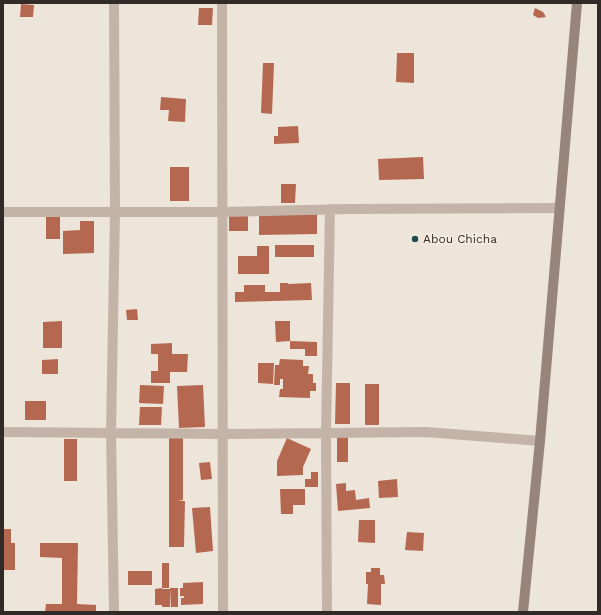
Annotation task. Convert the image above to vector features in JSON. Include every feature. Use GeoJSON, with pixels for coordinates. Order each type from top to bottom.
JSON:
{"type":"FeatureCollection","features":[{"type":"Feature","properties":{"kind":"main road"},"geometry":{"type":"LineString","coordinates":[[523,612],[540,440],[577,3]]}},
{"type":"Feature","properties":{"kind":"street"},"geometry":{"type":"LineString","coordinates":[[114,3],[115,212],[111,432],[114,612]]}},
{"type":"Feature","properties":{"kind":"street"},"geometry":{"type":"LineString","coordinates":[[222,3],[223,612]]}},
{"type":"Feature","properties":{"kind":"street"},"geometry":{"type":"LineString","coordinates":[[3,212],[222,212],[330,209],[559,208]]}},
{"type":"Feature","properties":{"kind":"street"},"geometry":{"type":"LineString","coordinates":[[327,612],[326,433],[330,209]]}},
{"type":"Feature","properties":{"kind":"street"},"geometry":{"type":"LineString","coordinates":[[3,432],[223,434],[426,432],[540,440]]}},
{"type":"Feature","properties":{"kind":"building"},"geometry":{"type":"Polygon","coordinates":[[[21,4],[34,5],[33,17],[20,17],[21,4]]]}},
{"type":"Feature","properties":{"kind":"building"},"geometry":{"type":"Polygon","coordinates":[[[199,8],[213,8],[212,25],[198,25],[199,8]]]}},
{"type":"Feature","properties":{"kind":"building"},"geometry":{"type":"Polygon","coordinates":[[[535,8],[543,12],[546,17],[538,18],[533,15],[535,8]]]}},
{"type":"Feature","properties":{"kind":"building"},"geometry":{"type":"Polygon","coordinates":[[[397,53],[414,53],[414,83],[396,82],[397,53]]]}},
{"type":"Feature","properties":{"kind":"building"},"geometry":{"type":"Polygon","coordinates":[[[263,63],[274,63],[272,114],[261,113],[263,63]]]}},
{"type":"Feature","properties":{"kind":"building"},"geometry":{"type":"Polygon","coordinates":[[[161,97],[186,99],[185,122],[168,121],[169,110],[160,110],[161,97]]]}},
{"type":"Feature","properties":{"kind":"building"},"geometry":{"type":"Polygon","coordinates":[[[298,126],[299,143],[274,144],[274,136],[278,136],[278,127],[298,126]]]}},
{"type":"Feature","properties":{"kind":"building"},"geometry":{"type":"Polygon","coordinates":[[[423,157],[424,179],[379,180],[378,159],[423,157]]]}},
{"type":"Feature","properties":{"kind":"building"},"geometry":{"type":"Polygon","coordinates":[[[170,167],[189,167],[189,201],[170,201],[170,167]]]}},
{"type":"Feature","properties":{"kind":"building"},"geometry":{"type":"Polygon","coordinates":[[[281,184],[296,184],[295,203],[281,203],[281,184]]]}},
{"type":"Feature","properties":{"kind":"building"},"geometry":{"type":"Polygon","coordinates":[[[317,213],[317,234],[259,235],[259,214],[317,213]]]}},
{"type":"Feature","properties":{"kind":"building"},"geometry":{"type":"Polygon","coordinates":[[[46,216],[60,216],[60,239],[46,239],[46,216]]]}},
{"type":"Feature","properties":{"kind":"building"},"geometry":{"type":"Polygon","coordinates":[[[229,216],[248,216],[248,231],[229,231],[229,216]]]}},
{"type":"Feature","properties":{"kind":"building"},"geometry":{"type":"Polygon","coordinates":[[[80,221],[94,221],[94,253],[63,254],[63,231],[80,230],[80,221]]]}},
{"type":"Feature","properties":{"kind":"building"},"geometry":{"type":"Polygon","coordinates":[[[275,245],[314,245],[314,257],[275,257],[275,245]]]}},
{"type":"Feature","properties":{"kind":"building"},"geometry":{"type":"Polygon","coordinates":[[[257,246],[269,246],[269,274],[238,274],[238,256],[257,256],[257,246]]]}},
{"type":"Feature","properties":{"kind":"building"},"geometry":{"type":"Polygon","coordinates":[[[280,283],[311,283],[312,300],[235,302],[235,292],[244,292],[244,285],[265,285],[265,292],[280,292],[280,283]]]}},
{"type":"Feature","properties":{"kind":"building"},"geometry":{"type":"Polygon","coordinates":[[[137,309],[138,320],[127,320],[126,310],[137,309]]]}},
{"type":"Feature","properties":{"kind":"building"},"geometry":{"type":"Polygon","coordinates":[[[62,321],[62,348],[43,348],[43,322],[62,321]]]}},
{"type":"Feature","properties":{"kind":"building"},"geometry":{"type":"Polygon","coordinates":[[[275,321],[290,321],[290,341],[276,342],[275,321]]]}},
{"type":"Feature","properties":{"kind":"building"},"geometry":{"type":"Polygon","coordinates":[[[290,341],[317,342],[317,356],[305,356],[305,349],[290,349],[290,341]]]}},
{"type":"Feature","properties":{"kind":"building"},"geometry":{"type":"Polygon","coordinates":[[[172,343],[172,354],[188,354],[187,372],[170,372],[170,383],[151,383],[151,371],[158,371],[158,354],[151,354],[151,344],[172,343]]]}},
{"type":"Feature","properties":{"kind":"building"},"geometry":{"type":"Polygon","coordinates":[[[58,359],[58,374],[42,374],[42,360],[58,359]]]}},
{"type":"Feature","properties":{"kind":"building"},"geometry":{"type":"Polygon","coordinates":[[[280,359],[303,360],[303,366],[309,366],[308,374],[313,374],[313,383],[316,383],[316,391],[310,391],[310,398],[279,397],[280,389],[283,389],[283,379],[280,379],[280,385],[274,385],[275,365],[279,365],[280,359]]]}},
{"type":"Feature","properties":{"kind":"building"},"geometry":{"type":"Polygon","coordinates":[[[258,363],[274,363],[273,384],[258,383],[258,363]]]}},
{"type":"Feature","properties":{"kind":"building"},"geometry":{"type":"Polygon","coordinates":[[[336,383],[350,383],[350,424],[335,424],[336,383]]]}},
{"type":"Feature","properties":{"kind":"building"},"geometry":{"type":"Polygon","coordinates":[[[365,384],[379,384],[379,425],[365,425],[365,384]]]}},
{"type":"Feature","properties":{"kind":"building"},"geometry":{"type":"Polygon","coordinates":[[[140,385],[164,386],[163,404],[139,403],[140,385]]]}},
{"type":"Feature","properties":{"kind":"building"},"geometry":{"type":"Polygon","coordinates":[[[203,385],[205,427],[179,428],[177,386],[203,385]]]}},
{"type":"Feature","properties":{"kind":"building"},"geometry":{"type":"Polygon","coordinates":[[[25,401],[46,401],[46,420],[25,420],[25,401]]]}},
{"type":"Feature","properties":{"kind":"building"},"geometry":{"type":"Polygon","coordinates":[[[140,407],[162,407],[161,425],[139,425],[140,407]]]}},
{"type":"Feature","properties":{"kind":"building"},"geometry":{"type":"Polygon","coordinates":[[[169,436],[183,436],[183,500],[178,501],[185,501],[184,547],[169,547],[169,436]]]}},
{"type":"Feature","properties":{"kind":"building"},"geometry":{"type":"Polygon","coordinates":[[[337,437],[348,437],[348,462],[337,462],[337,437]]]}},
{"type":"Feature","properties":{"kind":"building"},"geometry":{"type":"Polygon","coordinates":[[[287,438],[311,449],[303,467],[303,475],[277,476],[277,461],[287,438]]]}},
{"type":"Feature","properties":{"kind":"building"},"geometry":{"type":"Polygon","coordinates":[[[64,439],[77,439],[77,481],[64,481],[64,439]]]}},
{"type":"Feature","properties":{"kind":"building"},"geometry":{"type":"Polygon","coordinates":[[[210,462],[212,479],[201,480],[199,463],[210,462]]]}},
{"type":"Feature","properties":{"kind":"building"},"geometry":{"type":"Polygon","coordinates":[[[311,472],[318,472],[318,487],[305,487],[305,479],[311,479],[311,472]]]}},
{"type":"Feature","properties":{"kind":"building"},"geometry":{"type":"Polygon","coordinates":[[[397,479],[398,497],[379,498],[378,481],[397,479]]]}},
{"type":"Feature","properties":{"kind":"building"},"geometry":{"type":"Polygon","coordinates":[[[346,483],[346,491],[355,490],[356,500],[369,498],[370,508],[338,511],[336,484],[346,483]]]}},
{"type":"Feature","properties":{"kind":"building"},"geometry":{"type":"Polygon","coordinates":[[[280,489],[305,489],[305,505],[293,505],[293,514],[281,514],[280,489]]]}},
{"type":"Feature","properties":{"kind":"building"},"geometry":{"type":"Polygon","coordinates":[[[210,507],[213,551],[196,553],[192,508],[210,507]]]}},
{"type":"Feature","properties":{"kind":"building"},"geometry":{"type":"Polygon","coordinates":[[[359,520],[375,520],[375,543],[358,542],[359,520]]]}},
{"type":"Feature","properties":{"kind":"building"},"geometry":{"type":"Polygon","coordinates":[[[3,529],[11,529],[11,543],[15,543],[15,570],[3,570],[3,529]]]}},
{"type":"Feature","properties":{"kind":"building"},"geometry":{"type":"Polygon","coordinates":[[[407,532],[424,533],[423,551],[405,550],[407,532]]]}},
{"type":"Feature","properties":{"kind":"building"},"geometry":{"type":"Polygon","coordinates":[[[40,543],[78,543],[77,604],[96,605],[96,612],[45,612],[46,604],[62,604],[62,558],[40,557],[40,543]]]}},
{"type":"Feature","properties":{"kind":"building"},"geometry":{"type":"Polygon","coordinates":[[[162,563],[169,563],[169,588],[162,588],[162,563]]]}},
{"type":"Feature","properties":{"kind":"building"},"geometry":{"type":"Polygon","coordinates":[[[371,568],[380,568],[380,575],[384,575],[385,584],[381,584],[381,605],[367,604],[368,584],[366,584],[366,572],[371,572],[371,568]]]}},
{"type":"Feature","properties":{"kind":"building"},"geometry":{"type":"Polygon","coordinates":[[[128,571],[152,571],[152,585],[128,585],[128,571]]]}},
{"type":"Feature","properties":{"kind":"building"},"geometry":{"type":"Polygon","coordinates":[[[203,582],[203,604],[181,605],[181,598],[184,598],[184,596],[180,596],[180,588],[183,588],[183,583],[203,582]]]}},
{"type":"Feature","properties":{"kind":"building"},"geometry":{"type":"Polygon","coordinates":[[[162,588],[162,605],[155,605],[155,589],[162,588]]]}},
{"type":"Feature","properties":{"kind":"building"},"geometry":{"type":"Polygon","coordinates":[[[170,588],[178,588],[178,607],[171,607],[170,588]]]}},
{"type":"Feature","properties":{"kind":"building"},"geometry":{"type":"Polygon","coordinates":[[[162,589],[170,589],[170,607],[162,607],[162,589]]]}},
{"type":"Feature","properties":{"kind":"place","name":"Abou Chicha"},"geometry":{"type":"Point","coordinates":[415,239]}}]}
